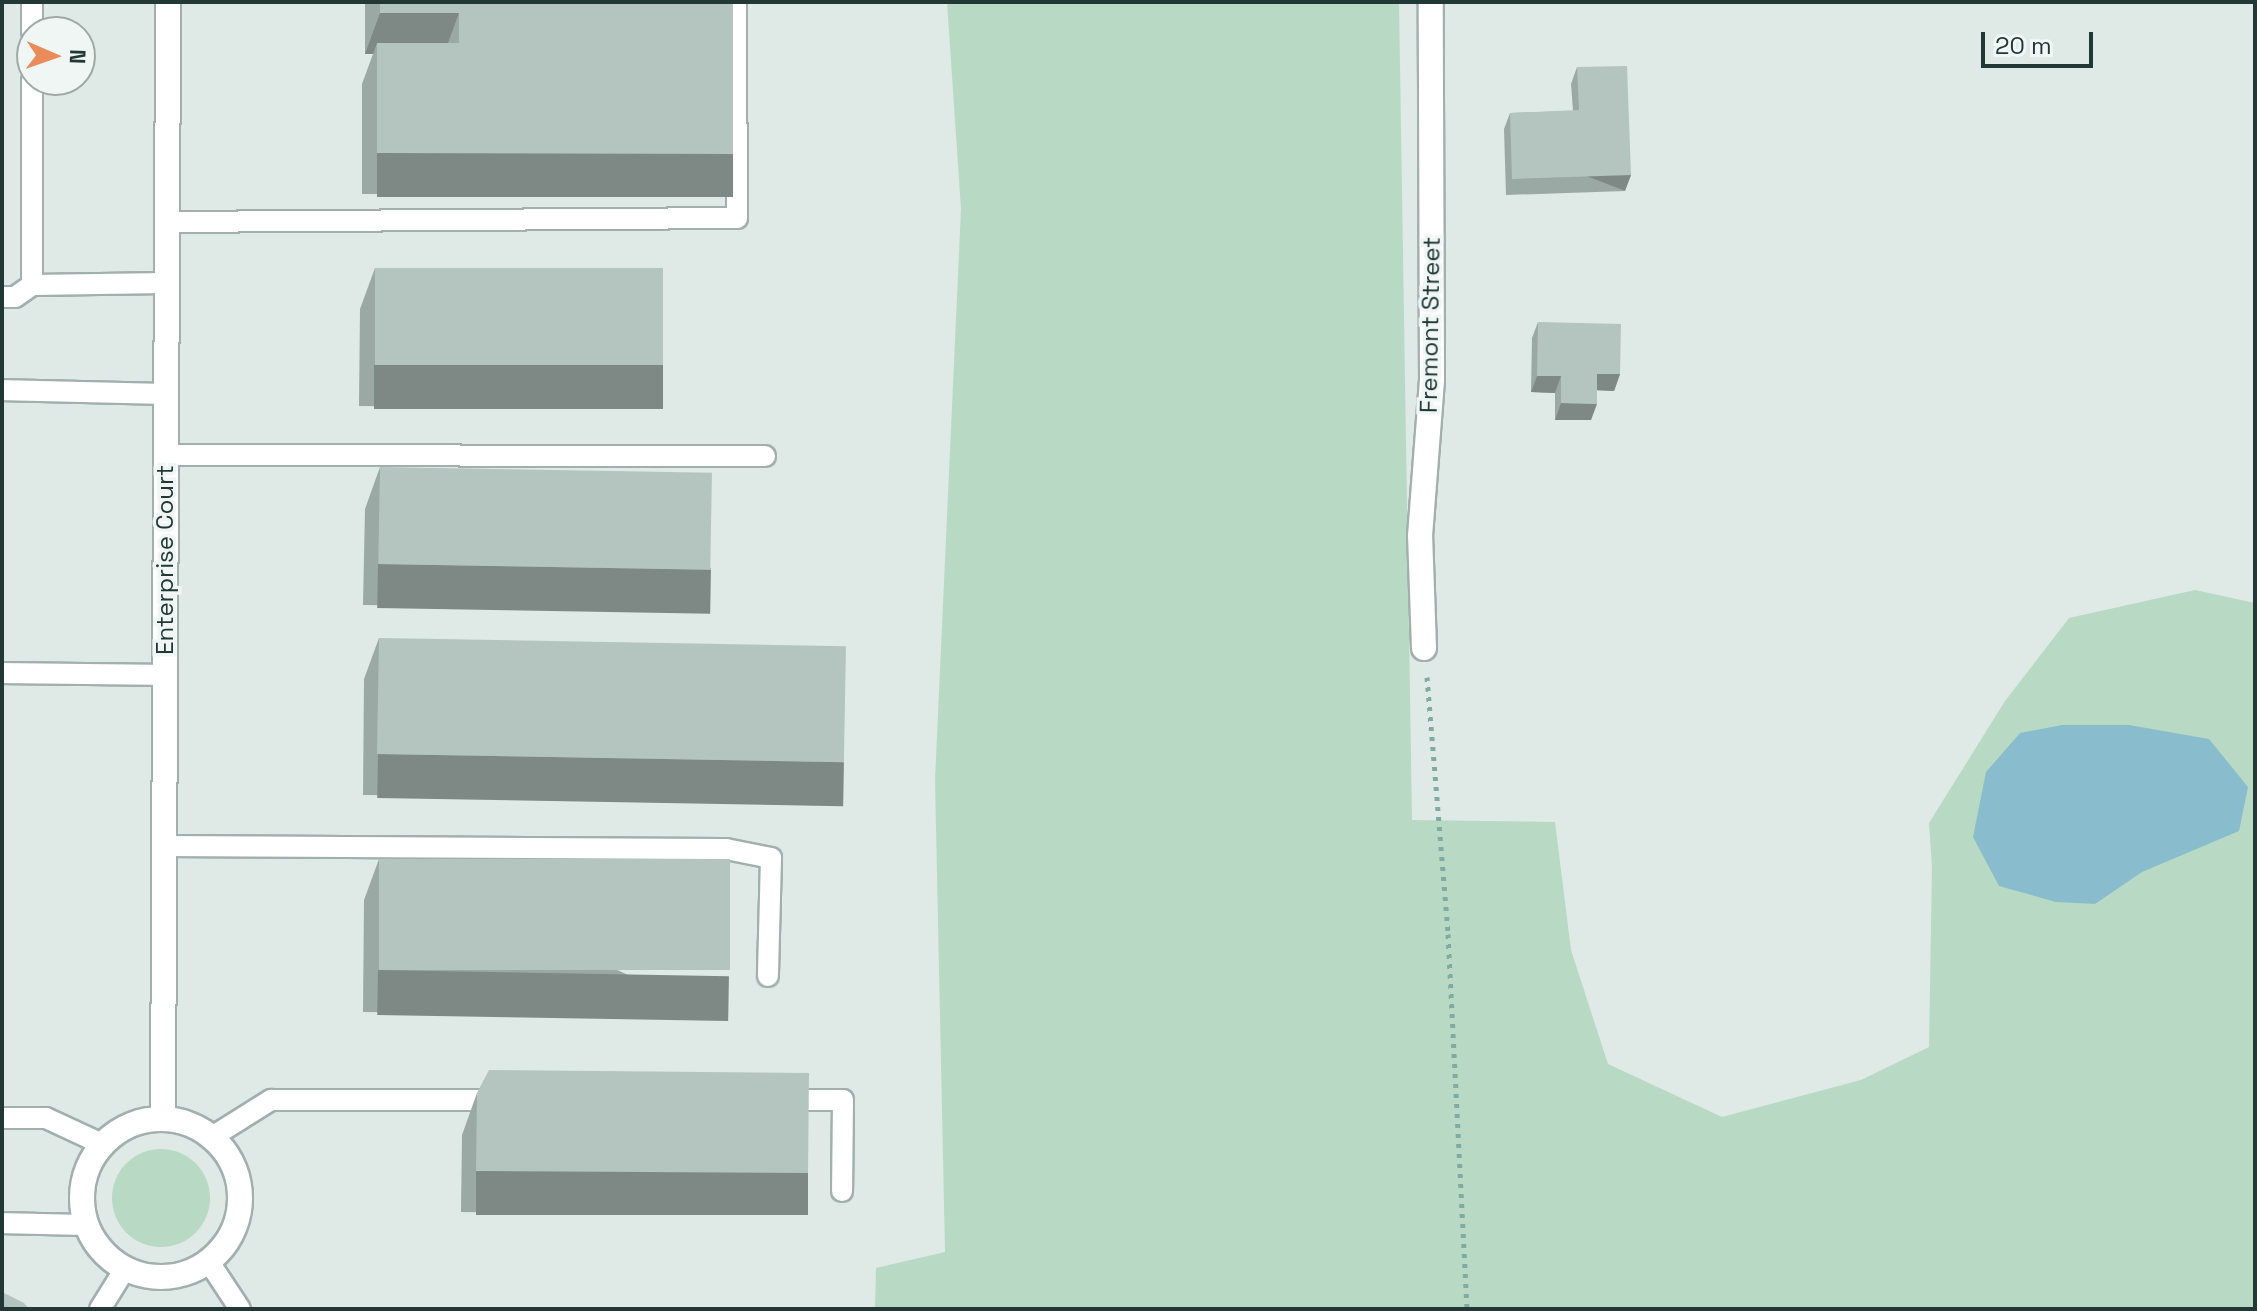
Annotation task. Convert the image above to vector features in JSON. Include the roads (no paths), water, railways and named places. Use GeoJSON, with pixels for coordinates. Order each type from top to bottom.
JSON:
{"type":"FeatureCollection","features":[{"type":"Feature","properties":{"kind":"street","name":"Enterprise Court"},"geometry":{"type":"LineString","coordinates":[[163,1118],[168,2]]}},
{"type":"Feature","properties":{"kind":"street","name":"Fremont Street"},"geometry":{"type":"LineString","coordinates":[[1424,648],[1420,536],[1432,379],[1431,2]]}},
{"type":"Feature","properties":{"kind":"street"},"geometry":{"type":"LineString","coordinates":[[163,1118],[181,1121],[212,1137],[234,1165],[241,1200],[231,1235],[209,1262],[176,1277],[141,1275],[125,1269],[101,1250],[86,1225],[82,1191],[92,1158],[102,1144],[130,1125],[163,1118]]}},
{"type":"Feature","properties":{"kind":"lane"},"geometry":{"type":"LineString","coordinates":[[167,222],[737,218],[736,2]]}},
{"type":"Feature","properties":{"kind":"lane"},"geometry":{"type":"LineString","coordinates":[[32,96],[32,285]]}},
{"type":"Feature","properties":{"kind":"lane"},"geometry":{"type":"LineString","coordinates":[[2,297],[15,297],[32,285],[166,283]]}},
{"type":"Feature","properties":{"kind":"lane"},"geometry":{"type":"LineString","coordinates":[[2,390],[166,394]]}},
{"type":"Feature","properties":{"kind":"lane"},"geometry":{"type":"LineString","coordinates":[[165,455],[765,456]]}},
{"type":"Feature","properties":{"kind":"lane"},"geometry":{"type":"LineString","coordinates":[[2,673],[164,675]]}},
{"type":"Feature","properties":{"kind":"lane"},"geometry":{"type":"LineString","coordinates":[[163,846],[726,849],[771,858],[768,976]]}},
{"type":"Feature","properties":{"kind":"lane"},"geometry":{"type":"LineString","coordinates":[[212,1137],[271,1100],[525,1100]]}},
{"type":"Feature","properties":{"kind":"lane"},"geometry":{"type":"LineString","coordinates":[[764,1100],[843,1100],[842,1191]]}},
{"type":"Feature","properties":{"kind":"lane"},"geometry":{"type":"LineString","coordinates":[[2,1118],[46,1118],[102,1144]]}},
{"type":"Feature","properties":{"kind":"lane"},"geometry":{"type":"LineString","coordinates":[[2,1223],[86,1225]]}},
{"type":"Feature","properties":{"kind":"lane"},"geometry":{"type":"LineString","coordinates":[[209,1262],[240,1309]]}},
{"type":"Feature","properties":{"kind":"lane"},"geometry":{"type":"LineString","coordinates":[[100,1309],[125,1269]]}},
{"type":"Feature","properties":{"kind":"water"},"geometry":{"type":"Polygon","coordinates":[[[2062,725],[2129,725],[2209,739],[2248,787],[2239,831],[2142,872],[2095,904],[2056,902],[1999,886],[1973,837],[1986,772],[2020,733],[2062,725]]]}}]}
